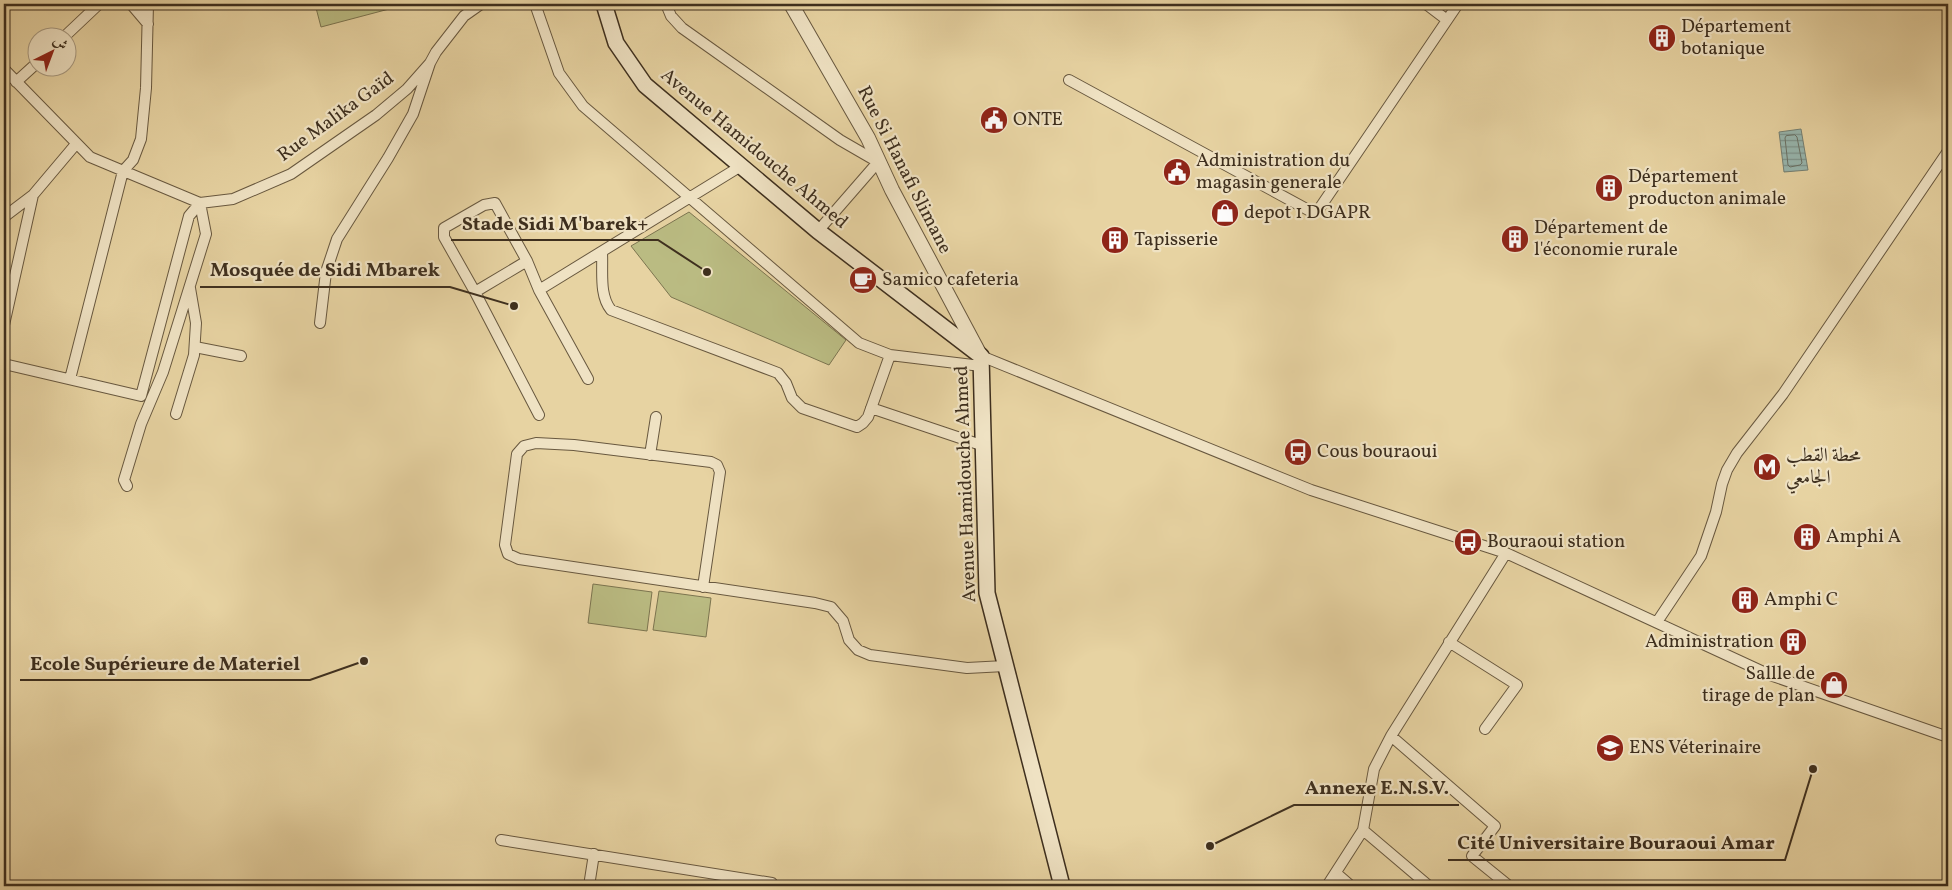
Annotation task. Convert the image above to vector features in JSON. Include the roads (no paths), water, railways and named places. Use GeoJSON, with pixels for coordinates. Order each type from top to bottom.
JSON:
{"type":"FeatureCollection","features":[{"type":"Feature","properties":{"kind":"main road","name":"Avenue Hamidouche Ahmed"},"geometry":{"type":"LineString","coordinates":[[604,4],[616,44],[645,85],[818,230],[981,361],[987,593],[1062,886]]}},
{"type":"Feature","properties":{"kind":"street"},"geometry":{"type":"LineString","coordinates":[[73,28],[98,4]]}},
{"type":"Feature","properties":{"kind":"street"},"geometry":{"type":"LineString","coordinates":[[131,4],[148,24]]}},
{"type":"Feature","properties":{"kind":"street"},"geometry":{"type":"LineString","coordinates":[[70,379],[123,171],[134,160],[141,140],[146,88],[148,4]]}},
{"type":"Feature","properties":{"kind":"street"},"geometry":{"type":"LineString","coordinates":[[320,323],[326,272],[337,239],[413,114],[430,62],[436,52],[464,16],[480,4]]}},
{"type":"Feature","properties":{"kind":"street"},"geometry":{"type":"LineString","coordinates":[[535,4],[559,73],[583,106],[859,343],[890,355],[981,361],[1311,490],[1506,553],[1770,675],[1948,737]]}},
{"type":"Feature","properties":{"kind":"street"},"geometry":{"type":"LineString","coordinates":[[666,4],[671,16],[682,28],[840,140],[878,162],[818,230]]}},
{"type":"Feature","properties":{"kind":"street","name":"Rue Si Hanafi Slimane"},"geometry":{"type":"LineString","coordinates":[[791,4],[868,138],[878,162],[981,361]]}},
{"type":"Feature","properties":{"kind":"street"},"geometry":{"type":"LineString","coordinates":[[1426,4],[1447,20]]}},
{"type":"Feature","properties":{"kind":"street"},"geometry":{"type":"LineString","coordinates":[[1069,80],[1307,211],[1312,212],[1319,209],[1458,4]]}},
{"type":"Feature","properties":{"kind":"street","name":"Rue Malika Gaïd"},"geometry":{"type":"LineString","coordinates":[[4,70],[90,158],[200,203],[233,200],[291,174],[376,115],[407,89],[430,62]]}},
{"type":"Feature","properties":{"kind":"street"},"geometry":{"type":"LineString","coordinates":[[16,82],[28,71]]}},
{"type":"Feature","properties":{"kind":"street"},"geometry":{"type":"LineString","coordinates":[[4,218],[33,195],[76,144]]}},
{"type":"Feature","properties":{"kind":"street"},"geometry":{"type":"LineString","coordinates":[[1657,622],[1701,556],[1727,470],[1737,453],[1783,394],[1948,151]]}},
{"type":"Feature","properties":{"kind":"street"},"geometry":{"type":"LineString","coordinates":[[540,290],[741,166]]}},
{"type":"Feature","properties":{"kind":"street"},"geometry":{"type":"LineString","coordinates":[[4,325],[33,195]]}},
{"type":"Feature","properties":{"kind":"street"},"geometry":{"type":"LineString","coordinates":[[126,486],[124,480],[141,424],[163,372],[206,234],[200,203]]}},
{"type":"Feature","properties":{"kind":"street"},"geometry":{"type":"LineString","coordinates":[[4,364],[141,396],[189,216],[200,203]]}},
{"type":"Feature","properties":{"kind":"street"},"geometry":{"type":"LineString","coordinates":[[539,415],[476,292],[444,237],[444,228],[484,205],[495,203],[588,378]]}},
{"type":"Feature","properties":{"kind":"street"},"geometry":{"type":"LineString","coordinates":[[602,253],[603,295],[611,310],[778,373],[786,383],[792,398],[802,408],[857,426],[863,424],[868,417],[890,355]]}},
{"type":"Feature","properties":{"kind":"street"},"geometry":{"type":"LineString","coordinates":[[476,292],[527,261]]}},
{"type":"Feature","properties":{"kind":"street"},"geometry":{"type":"LineString","coordinates":[[176,414],[195,347],[196,324],[190,286]]}},
{"type":"Feature","properties":{"kind":"street"},"geometry":{"type":"LineString","coordinates":[[195,347],[241,356]]}},
{"type":"Feature","properties":{"kind":"street"},"geometry":{"type":"LineString","coordinates":[[871,408],[984,446]]}},
{"type":"Feature","properties":{"kind":"street"},"geometry":{"type":"LineString","coordinates":[[650,455],[656,417]]}},
{"type":"Feature","properties":{"kind":"street"},"geometry":{"type":"LineString","coordinates":[[702,587],[720,472],[717,465],[711,462],[564,444],[536,443],[524,446],[517,454],[505,545],[508,554],[519,559],[702,587],[815,603],[831,607],[843,621],[849,640],[858,650],[870,655],[967,668],[1005,666]]}},
{"type":"Feature","properties":{"kind":"street"},"geometry":{"type":"LineString","coordinates":[[1327,886],[1363,830],[1374,769],[1391,736],[1506,553]]}},
{"type":"Feature","properties":{"kind":"street"},"geometry":{"type":"LineString","coordinates":[[1450,642],[1517,685],[1485,728]]}},
{"type":"Feature","properties":{"kind":"street"},"geometry":{"type":"LineString","coordinates":[[1391,736],[1495,826],[1472,856],[1510,886]]}},
{"type":"Feature","properties":{"kind":"street"},"geometry":{"type":"LineString","coordinates":[[1363,830],[1429,886]]}},
{"type":"Feature","properties":{"kind":"street"},"geometry":{"type":"LineString","coordinates":[[501,840],[772,883]]}},
{"type":"Feature","properties":{"kind":"street"},"geometry":{"type":"LineString","coordinates":[[589,886],[594,854]]}},
{"type":"Feature","properties":{"kind":"street"},"geometry":{"type":"LineString","coordinates":[[1336,873],[1351,886]]}},
{"type":"Feature","properties":{"kind":"water"},"geometry":{"type":"Polygon","coordinates":[[[1801,129],[1808,170],[1784,172],[1779,132],[1801,129]]]}},
{"type":"Feature","properties":{"kind":"place","name":"Département botanique"},"geometry":{"type":"Point","coordinates":[1662,38]}},
{"type":"Feature","properties":{"kind":"place","name":"ONTE"},"geometry":{"type":"Point","coordinates":[994,120]}},
{"type":"Feature","properties":{"kind":"place","name":"Administration du magasin generale"},"geometry":{"type":"Point","coordinates":[1177,172]}},
{"type":"Feature","properties":{"kind":"place","name":"Département producton animale"},"geometry":{"type":"Point","coordinates":[1609,188]}},
{"type":"Feature","properties":{"kind":"place","name":"depot 1 DGAPR"},"geometry":{"type":"Point","coordinates":[1225,213]}},
{"type":"Feature","properties":{"kind":"place","name":"Département de l'économie rurale"},"geometry":{"type":"Point","coordinates":[1515,239]}},
{"type":"Feature","properties":{"kind":"place","name":"Tapisserie"},"geometry":{"type":"Point","coordinates":[1115,240]}},
{"type":"Feature","properties":{"kind":"place","name":"Stade Sidi M'barek+"},"geometry":{"type":"Point","coordinates":[707,272]}},
{"type":"Feature","properties":{"kind":"place","name":"Samico cafeteria"},"geometry":{"type":"Point","coordinates":[863,280]}},
{"type":"Feature","properties":{"kind":"place","name":"Mosquée de Sidi Mbarek"},"geometry":{"type":"Point","coordinates":[514,306]}},
{"type":"Feature","properties":{"kind":"place","name":"Cous bouraoui"},"geometry":{"type":"Point","coordinates":[1298,452]}},
{"type":"Feature","properties":{"kind":"place","name":"محطة القطب الجامعي"},"geometry":{"type":"Point","coordinates":[1767,467]}},
{"type":"Feature","properties":{"kind":"place","name":"Amphi A"},"geometry":{"type":"Point","coordinates":[1807,537]}},
{"type":"Feature","properties":{"kind":"place","name":"Bouraoui station"},"geometry":{"type":"Point","coordinates":[1468,542]}},
{"type":"Feature","properties":{"kind":"place","name":"Amphi C"},"geometry":{"type":"Point","coordinates":[1745,600]}},
{"type":"Feature","properties":{"kind":"place","name":"Administration"},"geometry":{"type":"Point","coordinates":[1793,642]}},
{"type":"Feature","properties":{"kind":"place","name":"Ecole Supérieure de Materiel"},"geometry":{"type":"Point","coordinates":[364,661]}},
{"type":"Feature","properties":{"kind":"place","name":"Sallle de tirage de plan"},"geometry":{"type":"Point","coordinates":[1834,685]}},
{"type":"Feature","properties":{"kind":"place","name":"ENS Véterinaire"},"geometry":{"type":"Point","coordinates":[1610,748]}},
{"type":"Feature","properties":{"kind":"place","name":"Cité Universitaire Bouraoui Amar"},"geometry":{"type":"Point","coordinates":[1813,769]}},
{"type":"Feature","properties":{"kind":"place","name":"Annexe E.N.S.V."},"geometry":{"type":"Point","coordinates":[1210,846]}}]}
